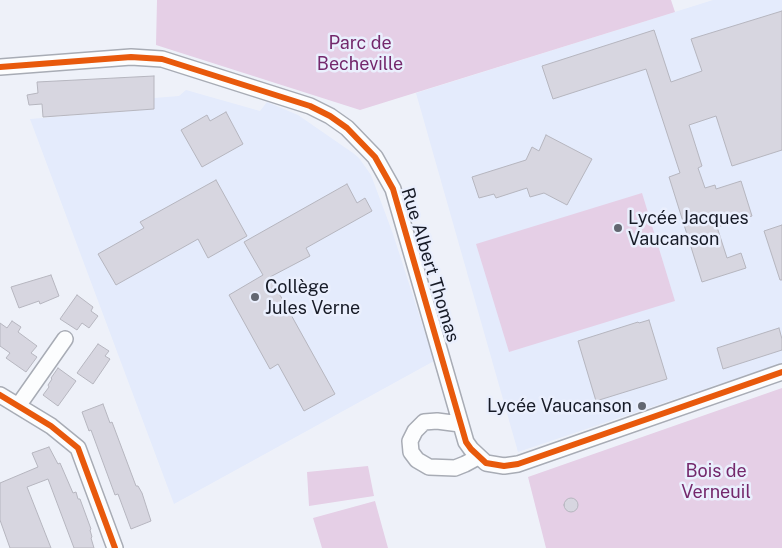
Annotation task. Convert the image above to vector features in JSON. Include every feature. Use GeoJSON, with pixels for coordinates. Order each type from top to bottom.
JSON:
{"type":"FeatureCollection","features":[{"type":"Feature","properties":{"kind":"street","name":"Rue Albert Thomas"},"geometry":{"type":"LineString","coordinates":[[0,67],[130,57],[162,59],[310,106],[330,116],[347,128],[375,157],[393,189],[460,424],[466,442],[478,457]]}},
{"type":"Feature","properties":{"kind":"street"},"geometry":{"type":"LineString","coordinates":[[18,406],[65,339]]}},
{"type":"Feature","properties":{"kind":"street"},"geometry":{"type":"LineString","coordinates":[[460,424],[437,421],[424,422],[414,431],[410,441],[411,452],[417,460],[429,467],[455,468],[478,457],[486,463],[495,465],[518,464],[782,372]]}},
{"type":"Feature","properties":{"kind":"street"},"geometry":{"type":"LineString","coordinates":[[0,395],[51,426],[78,448],[111,546]]}},
{"type":"Feature","properties":{"kind":"shaded area","name":"Lycée Jacques Vaucanson"},"geometry":{"type":"Polygon","coordinates":[[[713,0],[782,0],[782,363],[518,452],[416,93],[713,0]]]}},
{"type":"Feature","properties":{"kind":"shaded area","name":"Collège Jules Verne"},"geometry":{"type":"Polygon","coordinates":[[[186,90],[260,111],[267,102],[298,115],[359,158],[371,175],[393,234],[434,361],[174,504],[30,119],[154,109],[154,98],[179,96],[186,90]]]}},
{"type":"Feature","properties":{"kind":"green space","name":"Parc de Becheville"},"geometry":{"type":"Polygon","coordinates":[[[157,0],[671,0],[675,12],[360,110],[156,45],[157,0]]]}},
{"type":"Feature","properties":{"kind":"green space"},"geometry":{"type":"Polygon","coordinates":[[[642,193],[675,301],[509,352],[476,244],[642,193]]]}},
{"type":"Feature","properties":{"kind":"green space","name":"Bois de Verneuil"},"geometry":{"type":"Polygon","coordinates":[[[782,388],[782,548],[546,548],[528,477],[782,388]]]}},
{"type":"Feature","properties":{"kind":"green space"},"geometry":{"type":"Polygon","coordinates":[[[368,466],[374,496],[309,506],[307,472],[368,466]]]}},
{"type":"Feature","properties":{"kind":"green space"},"geometry":{"type":"Polygon","coordinates":[[[375,501],[388,548],[322,548],[313,518],[375,501]]]}},
{"type":"Feature","properties":{"kind":"building"},"geometry":{"type":"Polygon","coordinates":[[[782,11],[782,150],[732,166],[716,116],[689,125],[702,166],[698,168],[705,188],[715,185],[716,189],[741,181],[752,216],[717,227],[727,258],[741,253],[746,268],[702,282],[669,177],[680,173],[646,69],[553,99],[542,66],[654,30],[671,82],[702,71],[691,39],[782,11]]]}},
{"type":"Feature","properties":{"kind":"building"},"geometry":{"type":"Polygon","coordinates":[[[154,76],[154,109],[43,117],[42,104],[29,105],[27,95],[38,93],[37,82],[154,76]]]}},
{"type":"Feature","properties":{"kind":"building"},"geometry":{"type":"Polygon","coordinates":[[[226,112],[243,144],[202,167],[181,130],[207,115],[210,121],[226,112]]]}},
{"type":"Feature","properties":{"kind":"building"},"geometry":{"type":"Polygon","coordinates":[[[546,135],[592,159],[567,205],[544,193],[530,197],[527,188],[496,198],[494,194],[479,198],[472,177],[526,160],[532,147],[539,151],[546,135]]]}},
{"type":"Feature","properties":{"kind":"building"},"geometry":{"type":"Polygon","coordinates":[[[216,180],[247,236],[208,258],[198,239],[116,285],[98,254],[144,228],[140,222],[216,180]]]}},
{"type":"Feature","properties":{"kind":"building"},"geometry":{"type":"Polygon","coordinates":[[[347,184],[357,203],[365,198],[372,211],[306,248],[310,256],[270,277],[335,394],[304,411],[278,364],[270,369],[229,295],[263,275],[244,242],[347,184]]]}},
{"type":"Feature","properties":{"kind":"building"},"geometry":{"type":"Polygon","coordinates":[[[782,225],[782,280],[780,280],[764,231],[782,225]]]}},
{"type":"Feature","properties":{"kind":"building"},"geometry":{"type":"Polygon","coordinates":[[[51,275],[59,296],[40,304],[39,301],[19,308],[11,287],[51,275]]]}},
{"type":"Feature","properties":{"kind":"building"},"geometry":{"type":"Polygon","coordinates":[[[77,295],[93,307],[91,311],[98,316],[89,328],[82,323],[77,330],[60,319],[77,295]]]}},
{"type":"Feature","properties":{"kind":"building"},"geometry":{"type":"Polygon","coordinates":[[[649,320],[667,379],[596,401],[578,341],[649,320]]]}},
{"type":"Feature","properties":{"kind":"building"},"geometry":{"type":"Polygon","coordinates":[[[12,321],[21,327],[18,332],[37,346],[31,353],[37,357],[26,372],[6,358],[10,353],[0,346],[0,323],[7,328],[12,321]]]}},
{"type":"Feature","properties":{"kind":"building"},"geometry":{"type":"Polygon","coordinates":[[[779,328],[782,350],[723,369],[717,348],[779,328]]]}},
{"type":"Feature","properties":{"kind":"building"},"geometry":{"type":"Polygon","coordinates":[[[98,344],[109,351],[105,356],[110,359],[93,384],[77,373],[98,344]]]}},
{"type":"Feature","properties":{"kind":"building"},"geometry":{"type":"Polygon","coordinates":[[[58,368],[76,381],[58,406],[43,395],[58,368]]]}},
{"type":"Feature","properties":{"kind":"building"},"geometry":{"type":"Polygon","coordinates":[[[103,404],[110,423],[112,422],[136,486],[138,486],[142,493],[151,521],[131,529],[118,494],[115,495],[91,430],[89,431],[82,412],[103,404]]]}},
{"type":"Feature","properties":{"kind":"building"},"geometry":{"type":"Polygon","coordinates":[[[49,447],[58,464],[60,463],[73,493],[76,492],[78,499],[80,499],[91,529],[94,548],[74,548],[48,479],[27,487],[51,548],[10,548],[0,520],[0,483],[38,467],[32,453],[49,447]]]}},
{"type":"Feature","properties":{"kind":"building"},"geometry":{"type":"Polygon","coordinates":[[[568,498],[574,498],[578,505],[574,512],[568,512],[564,508],[564,502],[568,498]]]}},
{"type":"Feature","properties":{"kind":"cycle path"},"geometry":{"type":"LineString","coordinates":[[0,67],[131,57],[162,59],[310,106],[330,116],[347,128],[375,157],[393,189],[466,442],[486,463],[504,466],[518,464],[782,372]]}},
{"type":"Feature","properties":{"kind":"cycle path"},"geometry":{"type":"LineString","coordinates":[[0,395],[51,426],[78,448],[115,548]]}},
{"type":"Feature","properties":{"kind":"place","name":"Lycée Jacques Vaucanson"},"geometry":{"type":"Point","coordinates":[618,228]}},
{"type":"Feature","properties":{"kind":"place","name":"Collège Jules Verne"},"geometry":{"type":"Point","coordinates":[255,297]}},
{"type":"Feature","properties":{"kind":"place","name":"Lycée Vaucanson"},"geometry":{"type":"Point","coordinates":[642,406]}}]}
